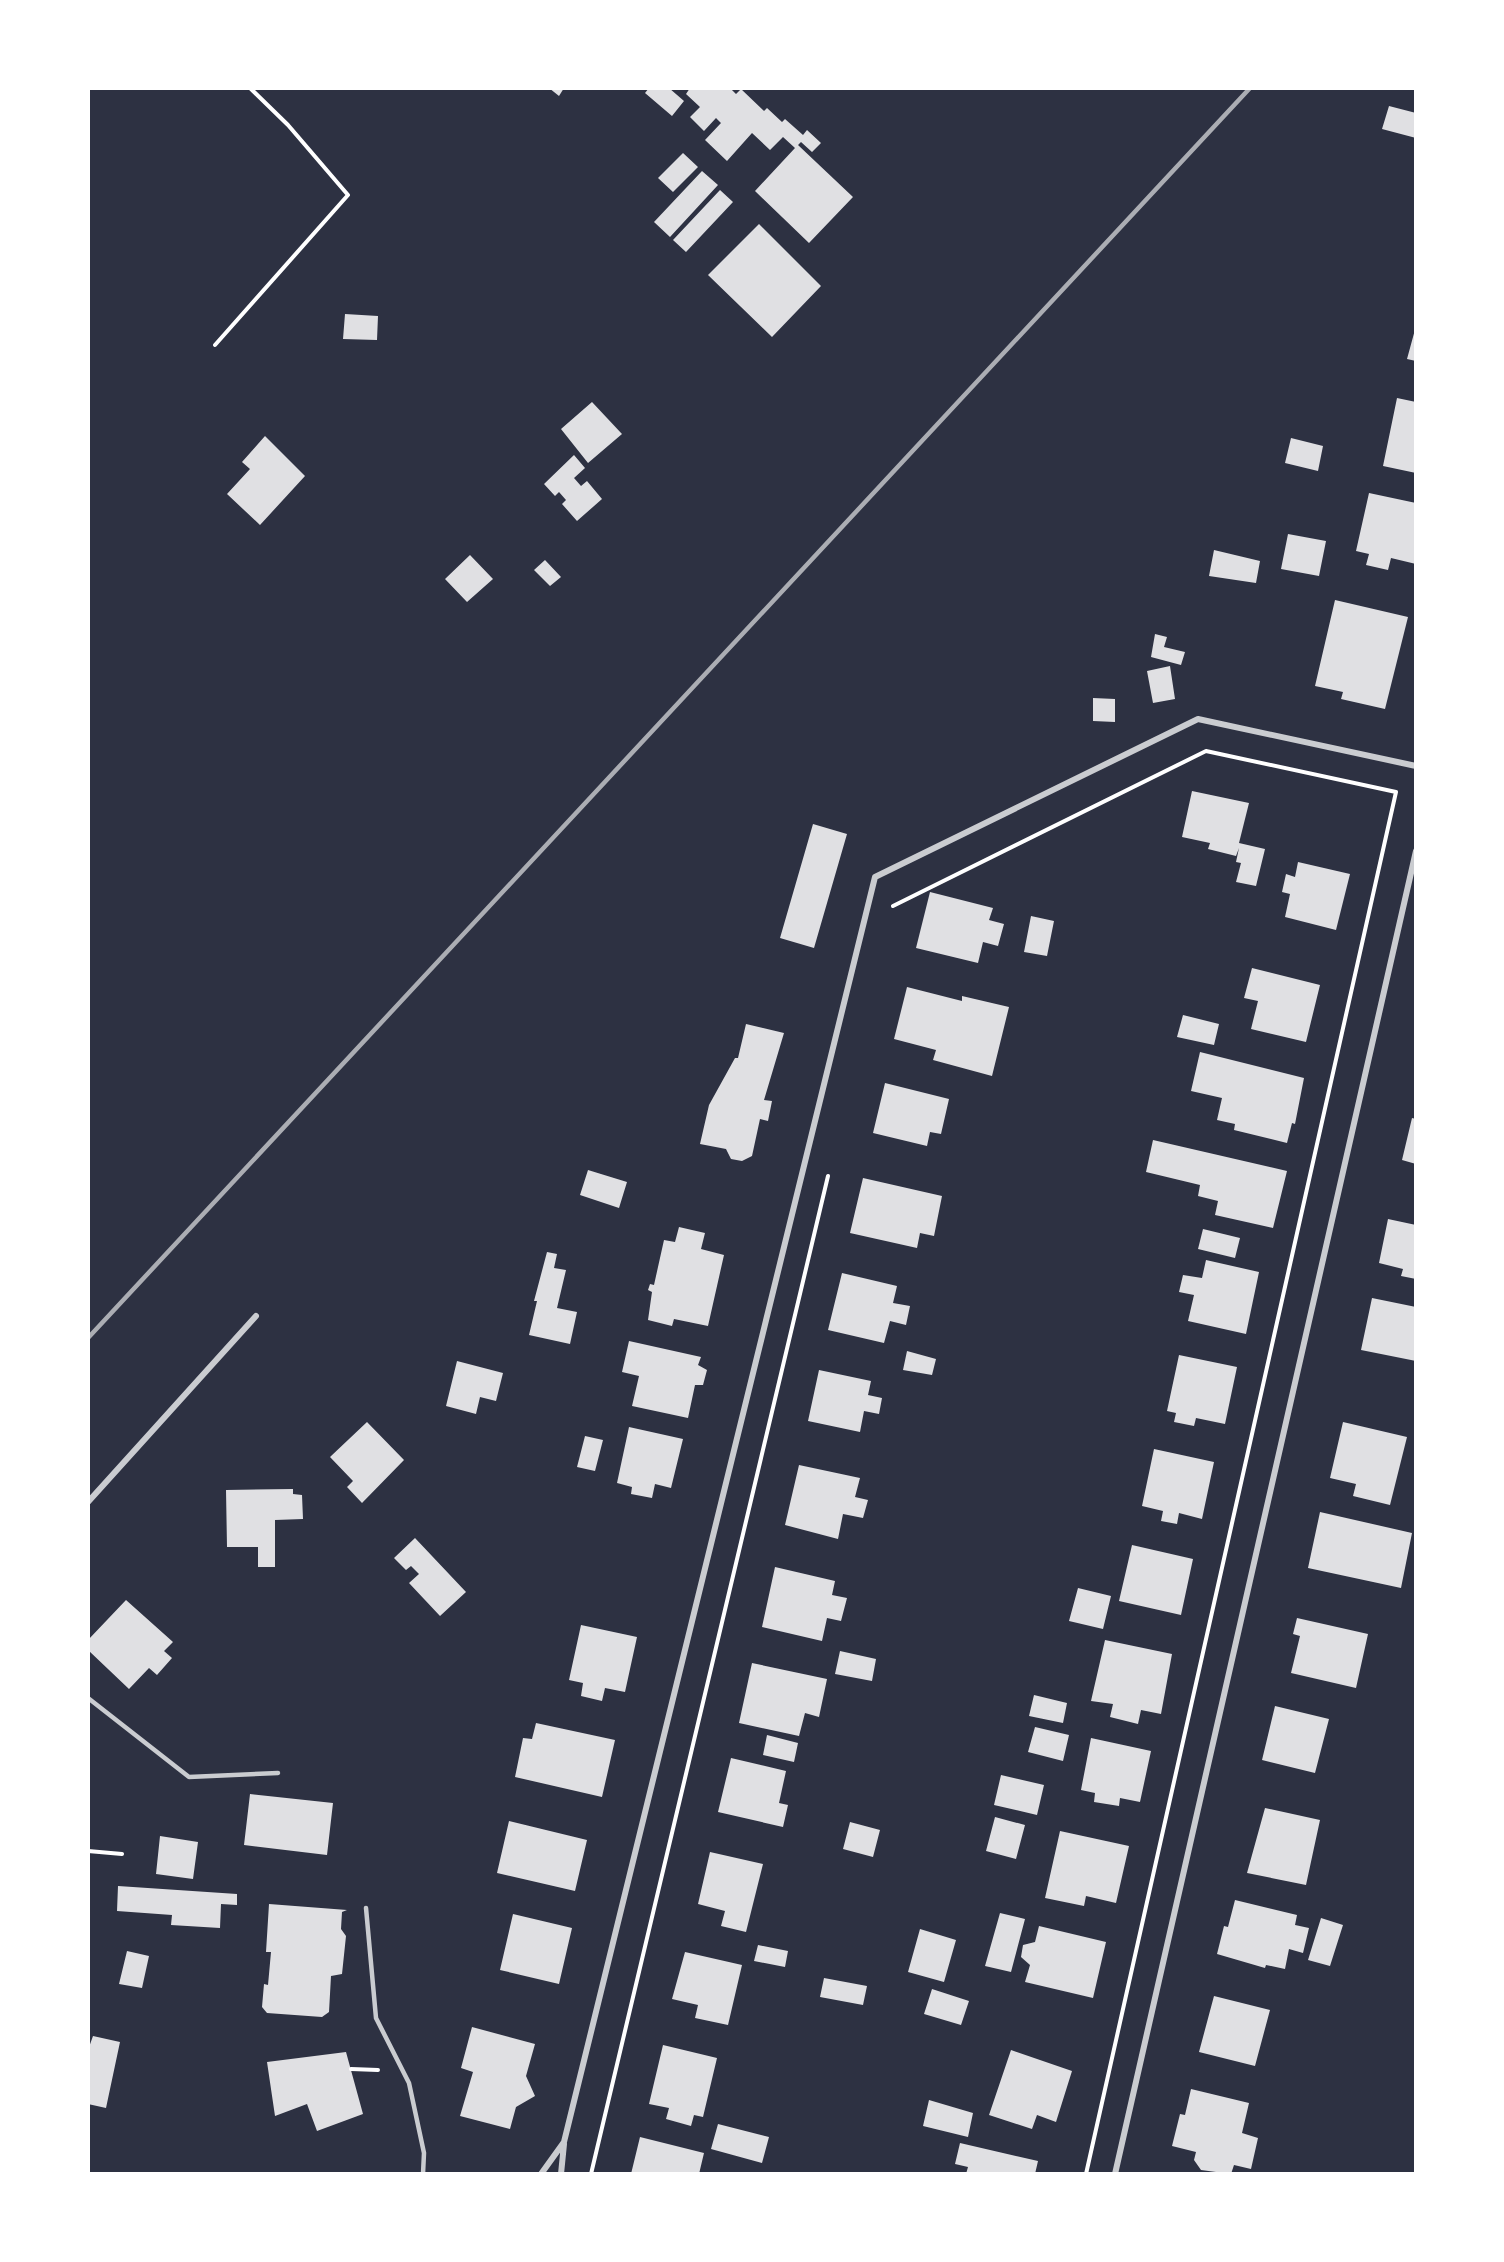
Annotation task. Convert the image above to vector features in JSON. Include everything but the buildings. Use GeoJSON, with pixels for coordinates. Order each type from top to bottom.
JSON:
{"type":"FeatureCollection","features":[{"type":"Feature","properties":{"kind":"street"},"geometry":{"type":"LineString","coordinates":[[561,2174],[564,2142],[874,877],[1198,719],[1416,766]]}},
{"type":"Feature","properties":{"kind":"street"},"geometry":{"type":"LineString","coordinates":[[1115,2174],[1416,851]]}},
{"type":"Feature","properties":{"kind":"street"},"geometry":{"type":"LineString","coordinates":[[88,1502],[256,1316]]}},
{"type":"Feature","properties":{"kind":"street"},"geometry":{"type":"LineString","coordinates":[[541,2174],[564,2142]]}},
{"type":"Feature","properties":{"kind":"lane"},"geometry":{"type":"LineString","coordinates":[[88,1698],[189,1777],[278,1773]]}},
{"type":"Feature","properties":{"kind":"lane"},"geometry":{"type":"LineString","coordinates":[[366,1908],[376,2018],[409,2083],[424,2153],[423,2174]]}},
{"type":"Feature","properties":{"kind":"path"},"geometry":{"type":"LineString","coordinates":[[215,345],[348,195],[288,125],[249,88]]}},
{"type":"Feature","properties":{"kind":"path"},"geometry":{"type":"LineString","coordinates":[[890,918],[892,906],[1206,751],[1396,792],[1086,2174]]}},
{"type":"Feature","properties":{"kind":"path"},"geometry":{"type":"LineString","coordinates":[[591,2174],[829,1174]]}},
{"type":"Feature","properties":{"kind":"path"},"geometry":{"type":"LineString","coordinates":[[88,1851],[122,1854]]}},
{"type":"Feature","properties":{"kind":"railway"},"geometry":{"type":"LineString","coordinates":[[88,1338],[1250,88]]}}]}
